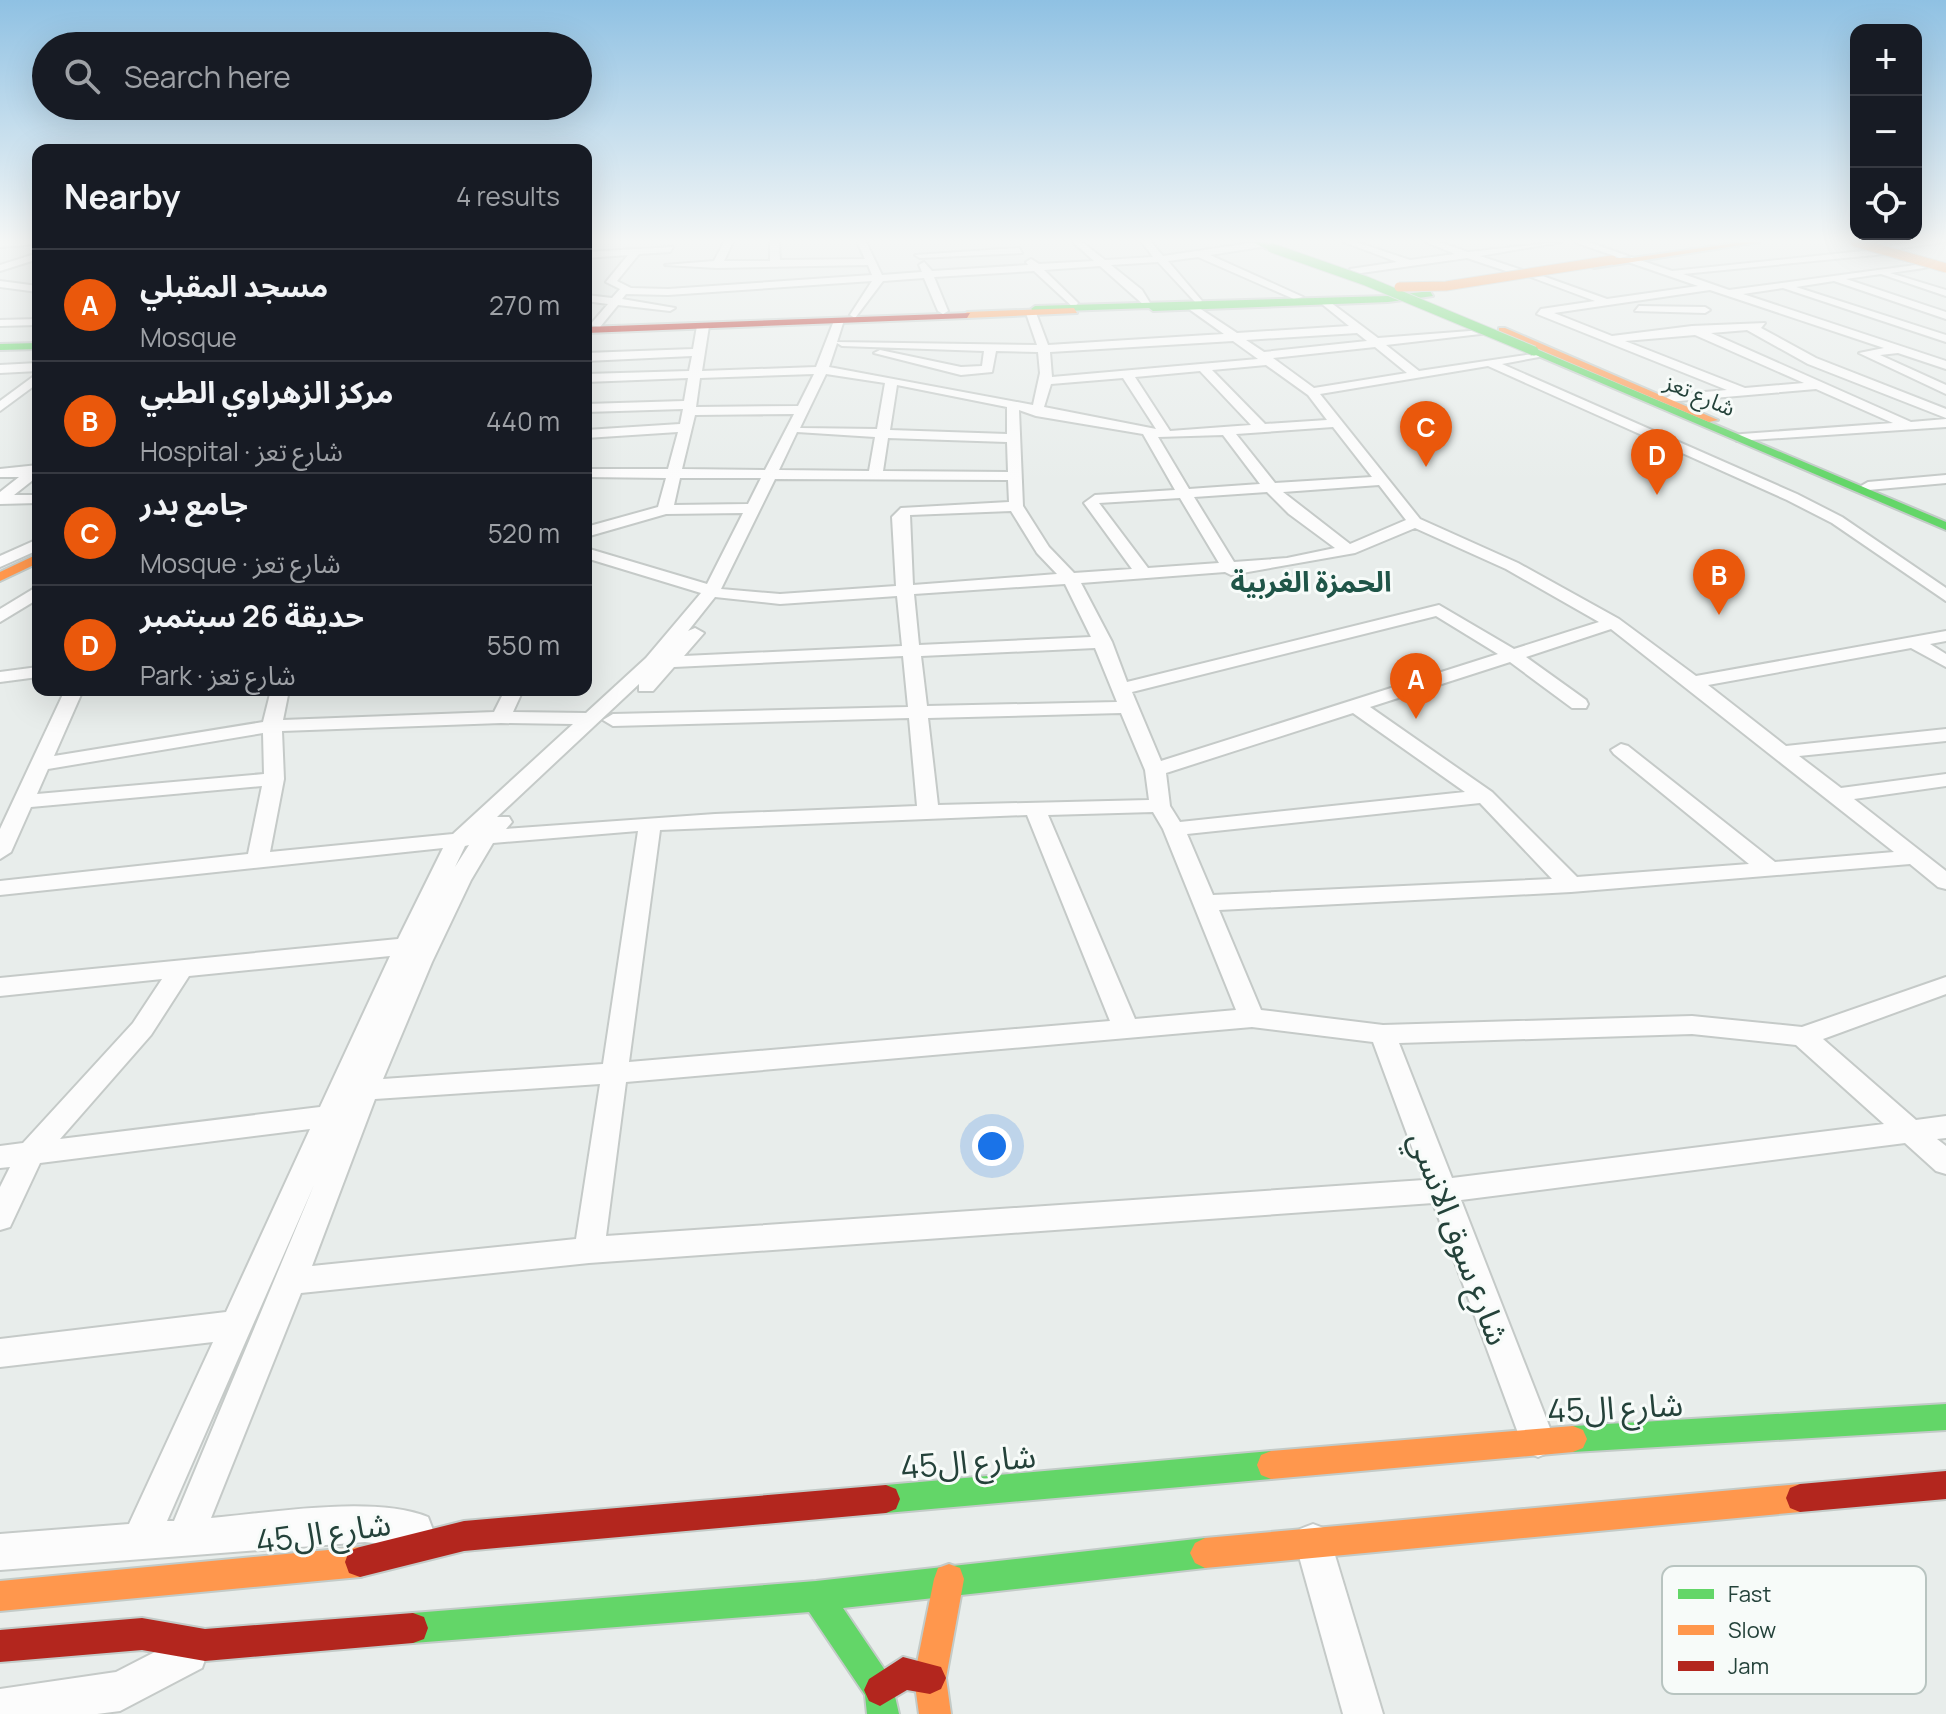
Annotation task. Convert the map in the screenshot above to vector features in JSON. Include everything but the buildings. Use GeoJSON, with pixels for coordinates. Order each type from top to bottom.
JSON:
{"type":"FeatureCollection","features":[{"type":"Feature","properties":{"kind":"main road"},"geometry":{"type":"LineString","coordinates":[[592,327],[623,322]]}},
{"type":"Feature","properties":{"kind":"main road"},"geometry":{"type":"LineString","coordinates":[[704,322],[838,350],[913,322]]}},
{"type":"Feature","properties":{"kind":"main road"},"geometry":{"type":"LineString","coordinates":[[592,327],[703,326],[838,350],[978,322]]}},
{"type":"Feature","properties":{"kind":"main road"},"geometry":{"type":"LineString","coordinates":[[1465,322],[1483,333],[1537,352]]}},
{"type":"Feature","properties":{"kind":"main road","name":"شارع تعز"},"geometry":{"type":"LineString","coordinates":[[1466,322],[1704,419],[1946,526]]}},
{"type":"Feature","properties":{"kind":"main road"},"geometry":{"type":"LineString","coordinates":[[1470,322],[1671,399],[1704,419]]}},
{"type":"Feature","properties":{"kind":"main road"},"geometry":{"type":"LineString","coordinates":[[0,350],[32,348]]}},
{"type":"Feature","properties":{"kind":"main road","name":"شارع تعز"},"geometry":{"type":"LineString","coordinates":[[1748,438],[1946,519]]}},
{"type":"Feature","properties":{"kind":"main road"},"geometry":{"type":"LineString","coordinates":[[0,577],[32,561]]}},
{"type":"Feature","properties":{"kind":"main road","name":"شارع ال45"},"geometry":{"type":"LineString","coordinates":[[0,1596],[348,1565],[464,1536],[1538,1441],[1946,1417]]}},
{"type":"Feature","properties":{"kind":"main road"},"geometry":{"type":"LineString","coordinates":[[6,1645],[142,1634],[205,1645],[816,1596],[1313,1541],[1946,1485]]}},
{"type":"Feature","properties":{"kind":"main road"},"geometry":{"type":"LineString","coordinates":[[935,1714],[930,1678],[949,1579]]}},
{"type":"Feature","properties":{"kind":"main road"},"geometry":{"type":"LineString","coordinates":[[816,1596],[880,1690],[883,1714]]}},
{"type":"Feature","properties":{"kind":"main road"},"geometry":{"type":"LineString","coordinates":[[880,1690],[895,1674],[912,1670],[930,1678]]}},
{"type":"Feature","properties":{"kind":"street"},"geometry":{"type":"LineString","coordinates":[[0,323],[32,322]]}},
{"type":"Feature","properties":{"kind":"street"},"geometry":{"type":"LineString","coordinates":[[187,1536],[203,1483],[291,1281],[365,1090],[427,946],[480,841],[661,662],[718,594],[854,322]]}},
{"type":"Feature","properties":{"kind":"street"},"geometry":{"type":"LineString","coordinates":[[1036,412],[1046,381],[1047,349],[1037,322]]}},
{"type":"Feature","properties":{"kind":"street"},"geometry":{"type":"LineString","coordinates":[[1217,322],[1312,392],[1340,423],[1415,522],[1512,566],[1613,623],[1693,682],[1946,882]]}},
{"type":"Feature","properties":{"kind":"street"},"geometry":{"type":"LineString","coordinates":[[1353,322],[1417,375]]}},
{"type":"Feature","properties":{"kind":"street"},"geometry":{"type":"LineString","coordinates":[[1566,322],[1743,392]]}},
{"type":"Feature","properties":{"kind":"street"},"geometry":{"type":"LineString","coordinates":[[1610,340],[1692,329],[1805,322]]}},
{"type":"Feature","properties":{"kind":"street"},"geometry":{"type":"LineString","coordinates":[[1822,322],[1946,365]]}},
{"type":"Feature","properties":{"kind":"street"},"geometry":{"type":"LineString","coordinates":[[1890,322],[1946,341]]}},
{"type":"Feature","properties":{"kind":"street"},"geometry":{"type":"LineString","coordinates":[[665,510],[697,377],[703,326]]}},
{"type":"Feature","properties":{"kind":"street"},"geometry":{"type":"LineString","coordinates":[[1749,326],[1812,361],[1946,414]]}},
{"type":"Feature","properties":{"kind":"street"},"geometry":{"type":"LineString","coordinates":[[592,381],[697,377],[838,350],[1047,349],[1360,329]]}},
{"type":"Feature","properties":{"kind":"street"},"geometry":{"type":"LineString","coordinates":[[1692,329],[1814,386],[1908,425]]}},
{"type":"Feature","properties":{"kind":"street"},"geometry":{"type":"LineString","coordinates":[[1046,381],[1203,367],[1377,342],[1483,333]]}},
{"type":"Feature","properties":{"kind":"street"},"geometry":{"type":"LineString","coordinates":[[1946,341],[1905,350],[1865,353],[1946,390]]}},
{"type":"Feature","properties":{"kind":"street"},"geometry":{"type":"LineString","coordinates":[[838,350],[870,351],[961,371],[988,369],[990,348]]}},
{"type":"Feature","properties":{"kind":"street"},"geometry":{"type":"LineString","coordinates":[[838,350],[892,380],[1149,434],[1263,430],[1340,423]]}},
{"type":"Feature","properties":{"kind":"street"},"geometry":{"type":"LineString","coordinates":[[592,357],[699,352]]}},
{"type":"Feature","properties":{"kind":"street"},"geometry":{"type":"LineString","coordinates":[[1391,354],[1421,352]]}},
{"type":"Feature","properties":{"kind":"street"},"geometry":{"type":"LineString","coordinates":[[1312,392],[1490,363],[1537,352]]}},
{"type":"Feature","properties":{"kind":"street"},"geometry":{"type":"LineString","coordinates":[[1490,363],[1792,497],[1837,520],[1946,596]]}},
{"type":"Feature","properties":{"kind":"street"},"geometry":{"type":"LineString","coordinates":[[0,369],[32,367]]}},
{"type":"Feature","properties":{"kind":"street"},"geometry":{"type":"LineString","coordinates":[[1203,367],[1263,430]]}},
{"type":"Feature","properties":{"kind":"street"},"geometry":{"type":"LineString","coordinates":[[1127,374],[1166,435]]}},
{"type":"Feature","properties":{"kind":"street"},"geometry":{"type":"LineString","coordinates":[[875,475],[892,380]]}},
{"type":"Feature","properties":{"kind":"street"},"geometry":{"type":"LineString","coordinates":[[0,407],[32,382]]}},
{"type":"Feature","properties":{"kind":"street"},"geometry":{"type":"LineString","coordinates":[[1671,399],[1814,386]]}},
{"type":"Feature","properties":{"kind":"street"},"geometry":{"type":"LineString","coordinates":[[0,396],[32,396]]}},
{"type":"Feature","properties":{"kind":"street"},"geometry":{"type":"LineString","coordinates":[[1013,407],[1016,506],[1043,550],[1072,581],[1103,642],[1155,770],[1160,806],[1174,829],[1252,1018]]}},
{"type":"Feature","properties":{"kind":"street"},"geometry":{"type":"LineString","coordinates":[[592,408],[689,408],[803,420],[884,435],[1013,438]]}},
{"type":"Feature","properties":{"kind":"street"},"geometry":{"type":"LineString","coordinates":[[1748,438],[1946,423]]}},
{"type":"Feature","properties":{"kind":"street"},"geometry":{"type":"LineString","coordinates":[[592,434],[686,428]]}},
{"type":"Feature","properties":{"kind":"street"},"geometry":{"type":"LineString","coordinates":[[1228,432],[1268,488],[1302,520],[1349,550]]}},
{"type":"Feature","properties":{"kind":"street"},"geometry":{"type":"LineString","coordinates":[[1149,434],[1188,493],[1231,570]]}},
{"type":"Feature","properties":{"kind":"street"},"geometry":{"type":"LineString","coordinates":[[0,473],[32,471]]}},
{"type":"Feature","properties":{"kind":"street"},"geometry":{"type":"LineString","coordinates":[[592,473],[1013,476]]}},
{"type":"Feature","properties":{"kind":"street"},"geometry":{"type":"LineString","coordinates":[[0,499],[32,474]]}},
{"type":"Feature","properties":{"kind":"street"},"geometry":{"type":"LineString","coordinates":[[718,594],[754,508],[776,474]]}},
{"type":"Feature","properties":{"kind":"street"},"geometry":{"type":"LineString","coordinates":[[1868,486],[1946,479]]}},
{"type":"Feature","properties":{"kind":"street"},"geometry":{"type":"LineString","coordinates":[[1145,575],[1091,503],[1104,497],[1381,481]]}},
{"type":"Feature","properties":{"kind":"street"},"geometry":{"type":"LineString","coordinates":[[0,499],[32,499]]}},
{"type":"Feature","properties":{"kind":"street"},"geometry":{"type":"LineString","coordinates":[[928,809],[920,711],[903,592],[900,517],[906,511],[1016,506]]}},
{"type":"Feature","properties":{"kind":"street"},"geometry":{"type":"LineString","coordinates":[[592,530],[665,510],[754,508]]}},
{"type":"Feature","properties":{"kind":"street"},"geometry":{"type":"LineString","coordinates":[[592,555],[718,594],[780,599],[1231,570],[1287,563],[1349,550],[1415,522]]}},
{"type":"Feature","properties":{"kind":"street"},"geometry":{"type":"LineString","coordinates":[[0,562],[32,547]]}},
{"type":"Feature","properties":{"kind":"street"},"geometry":{"type":"LineString","coordinates":[[0,617],[32,595]]}},
{"type":"Feature","properties":{"kind":"street"},"geometry":{"type":"LineString","coordinates":[[37,765],[272,726],[501,717],[603,719],[920,711],[1124,698],[1429,611],[1449,613],[1579,704]]}},
{"type":"Feature","properties":{"kind":"street"},"geometry":{"type":"LineString","coordinates":[[1155,770],[1613,623]]}},
{"type":"Feature","properties":{"kind":"street"},"geometry":{"type":"LineString","coordinates":[[1693,682],[1946,636]]}},
{"type":"Feature","properties":{"kind":"street"},"geometry":{"type":"LineString","coordinates":[[661,662],[913,653],[1103,642]]}},
{"type":"Feature","properties":{"kind":"street"},"geometry":{"type":"LineString","coordinates":[[1916,643],[1946,662]]}},
{"type":"Feature","properties":{"kind":"street"},"geometry":{"type":"LineString","coordinates":[[0,677],[32,673]]}},
{"type":"Feature","properties":{"kind":"street"},"geometry":{"type":"LineString","coordinates":[[0,852],[71,696]]}},
{"type":"Feature","properties":{"kind":"street"},"geometry":{"type":"LineString","coordinates":[[258,859],[274,779],[272,726],[279,696]]}},
{"type":"Feature","properties":{"kind":"street"},"geometry":{"type":"LineString","coordinates":[[501,717],[511,696]]}},
{"type":"Feature","properties":{"kind":"street"},"geometry":{"type":"LineString","coordinates":[[1357,707],[1485,796],[1571,885]]}},
{"type":"Feature","properties":{"kind":"street"},"geometry":{"type":"LineString","coordinates":[[140,1541],[406,946],[456,843],[603,719]]}},
{"type":"Feature","properties":{"kind":"street"},"geometry":{"type":"LineString","coordinates":[[1782,752],[1946,735]]}},
{"type":"Feature","properties":{"kind":"street"},"geometry":{"type":"LineString","coordinates":[[1621,750],[1770,869]]}},
{"type":"Feature","properties":{"kind":"street"},"geometry":{"type":"LineString","coordinates":[[21,802],[136,794],[274,779]]}},
{"type":"Feature","properties":{"kind":"street"},"geometry":{"type":"LineString","coordinates":[[1837,795],[1946,780]]}},
{"type":"Feature","properties":{"kind":"street"},"geometry":{"type":"LineString","coordinates":[[1174,829],[1485,796]]}},
{"type":"Feature","properties":{"kind":"street"},"geometry":{"type":"LineString","coordinates":[[0,888],[258,859],[650,825],[928,809],[1160,806]]}},
{"type":"Feature","properties":{"kind":"street"},"geometry":{"type":"LineString","coordinates":[[1035,809],[1126,1029]]}},
{"type":"Feature","properties":{"kind":"street"},"geometry":{"type":"LineString","coordinates":[[589,1250],[650,825]]}},
{"type":"Feature","properties":{"kind":"street"},"geometry":{"type":"LineString","coordinates":[[1204,903],[1571,885],[1916,857]]}},
{"type":"Feature","properties":{"kind":"street"},"geometry":{"type":"LineString","coordinates":[[0,987],[406,946]]}},
{"type":"Feature","properties":{"kind":"street"},"geometry":{"type":"LineString","coordinates":[[0,1218],[30,1154],[142,1029],[181,970]]}},
{"type":"Feature","properties":{"kind":"street"},"geometry":{"type":"LineString","coordinates":[[365,1090],[614,1073],[1252,1018],[1383,1034],[1692,1025],[1803,1036],[1946,985]]}},
{"type":"Feature","properties":{"kind":"street","name":"شارع سوق الانسي"},"geometry":{"type":"LineString","coordinates":[[1383,1034],[1538,1441]]}},
{"type":"Feature","properties":{"kind":"street"},"geometry":{"type":"LineString","coordinates":[[1803,1036],[1946,1163]]}},
{"type":"Feature","properties":{"kind":"street"},"geometry":{"type":"LineString","coordinates":[[0,1157],[331,1116]]}},
{"type":"Feature","properties":{"kind":"street"},"geometry":{"type":"LineString","coordinates":[[291,1281],[589,1250],[1441,1191],[1946,1127]]}},
{"type":"Feature","properties":{"kind":"street"},"geometry":{"type":"LineString","coordinates":[[0,1353],[238,1325]]}},
{"type":"Feature","properties":{"kind":"street"},"geometry":{"type":"LineString","coordinates":[[0,1552],[365,1524],[464,1536]]}},
{"type":"Feature","properties":{"kind":"street"},"geometry":{"type":"LineString","coordinates":[[1313,1541],[1363,1714]]}},
{"type":"Feature","properties":{"kind":"street"},"geometry":{"type":"LineString","coordinates":[[0,1709],[120,1691],[205,1645]]}},
{"type":"Feature","properties":{"kind":"traffic: fast"},"geometry":{"type":"LineString","coordinates":[[1464,322],[1534,351]]}},
{"type":"Feature","properties":{"kind":"traffic: fast"},"geometry":{"type":"LineString","coordinates":[[0,347],[32,346]]}},
{"type":"Feature","properties":{"kind":"traffic: fast"},"geometry":{"type":"LineString","coordinates":[[1534,351],[1946,526]]}},
{"type":"Feature","properties":{"kind":"traffic: fast"},"geometry":{"type":"LineString","coordinates":[[1573,1439],[1946,1417]]}},
{"type":"Feature","properties":{"kind":"traffic: fast"},"geometry":{"type":"LineString","coordinates":[[886,1499],[1271,1465]]}},
{"type":"Feature","properties":{"kind":"traffic: fast"},"geometry":{"type":"LineString","coordinates":[[413,1628],[816,1596],[1205,1553]]}},
{"type":"Feature","properties":{"kind":"traffic: fast"},"geometry":{"type":"LineString","coordinates":[[816,1596],[880,1690],[883,1714]]}},
{"type":"Feature","properties":{"kind":"traffic: slow"},"geometry":{"type":"LineString","coordinates":[[1502,330],[1713,420]]}},
{"type":"Feature","properties":{"kind":"traffic: slow"},"geometry":{"type":"LineString","coordinates":[[0,577],[32,561]]}},
{"type":"Feature","properties":{"kind":"traffic: slow"},"geometry":{"type":"LineString","coordinates":[[1271,1465],[1573,1439]]}},
{"type":"Feature","properties":{"kind":"traffic: slow"},"geometry":{"type":"LineString","coordinates":[[1205,1553],[1800,1498]]}},
{"type":"Feature","properties":{"kind":"traffic: slow"},"geometry":{"type":"LineString","coordinates":[[0,1596],[360,1562]]}},
{"type":"Feature","properties":{"kind":"traffic: slow"},"geometry":{"type":"LineString","coordinates":[[935,1714],[930,1678],[949,1579]]}},
{"type":"Feature","properties":{"kind":"traffic: jam"},"geometry":{"type":"LineString","coordinates":[[592,330],[790,322]]}},
{"type":"Feature","properties":{"kind":"traffic: jam"},"geometry":{"type":"LineString","coordinates":[[1800,1498],[1946,1485]]}},
{"type":"Feature","properties":{"kind":"traffic: jam"},"geometry":{"type":"LineString","coordinates":[[360,1562],[464,1536],[886,1499]]}},
{"type":"Feature","properties":{"kind":"traffic: jam"},"geometry":{"type":"LineString","coordinates":[[0,1646],[142,1634],[205,1645],[413,1628]]}},
{"type":"Feature","properties":{"kind":"traffic: jam"},"geometry":{"type":"LineString","coordinates":[[880,1690],[903,1673],[930,1678]]}},
{"type":"Feature","properties":{"kind":"place","name":"جامع بدر"},"geometry":{"type":"Point","coordinates":[1426,467]}},
{"type":"Feature","properties":{"kind":"place","name":"حديقة 26 سبتمبر"},"geometry":{"type":"Point","coordinates":[1657,495]}},
{"type":"Feature","properties":{"kind":"place","name":"مركز الزهراوي الطبي"},"geometry":{"type":"Point","coordinates":[1719,615]}},
{"type":"Feature","properties":{"kind":"place","name":"مسجد المقبلي"},"geometry":{"type":"Point","coordinates":[1416,719]}},
{"type":"Feature","properties":{"kind":"district","name":"الحمزة الغربية"},"geometry":{"type":"Point","coordinates":[1311,581]}}]}
